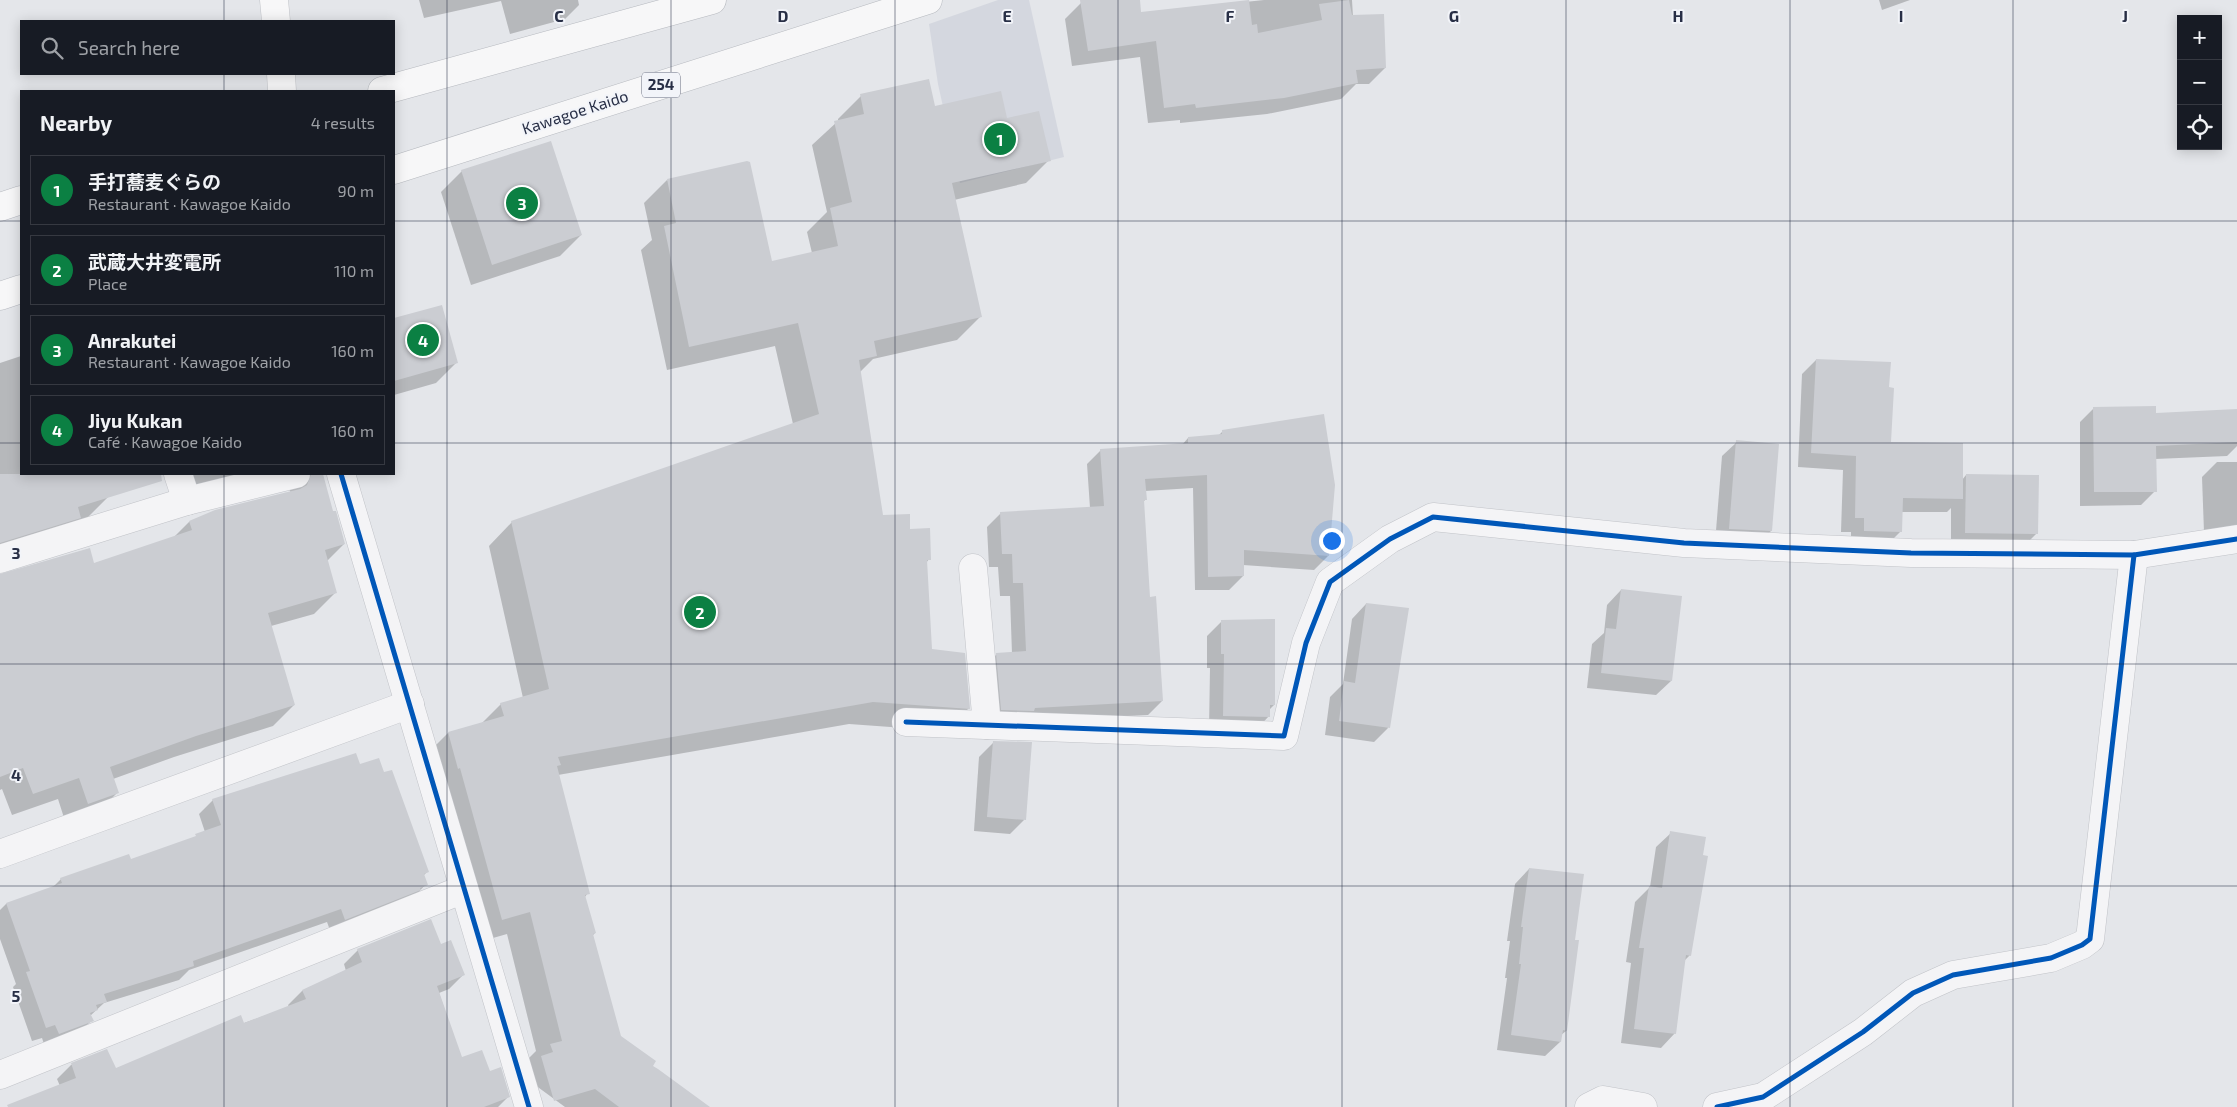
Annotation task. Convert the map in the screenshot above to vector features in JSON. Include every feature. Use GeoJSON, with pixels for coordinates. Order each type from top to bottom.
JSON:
{"type":"FeatureCollection","features":[{"type":"Feature","properties":{"kind":"main road"},"geometry":{"type":"LineString","coordinates":[[274,0],[276,20]]}},
{"type":"Feature","properties":{"kind":"main road"},"geometry":{"type":"LineString","coordinates":[[386,90],[712,0]]}},
{"type":"Feature","properties":{"kind":"main road","name":"Kawagoe Kaido"},"geometry":{"type":"LineString","coordinates":[[395,170],[928,0]]}},
{"type":"Feature","properties":{"kind":"main road"},"geometry":{"type":"LineString","coordinates":[[280,75],[282,90]]}},
{"type":"Feature","properties":{"kind":"main road"},"geometry":{"type":"LineString","coordinates":[[0,207],[20,200]]}},
{"type":"Feature","properties":{"kind":"main road"},"geometry":{"type":"LineString","coordinates":[[0,296],[20,289]]}},
{"type":"Feature","properties":{"kind":"street"},"geometry":{"type":"LineString","coordinates":[[178,475],[187,502]]}},
{"type":"Feature","properties":{"kind":"street"},"geometry":{"type":"LineString","coordinates":[[0,559],[187,502],[292,475]]}},
{"type":"Feature","properties":{"kind":"street"},"geometry":{"type":"LineString","coordinates":[[341,475],[529,1107]]}},
{"type":"Feature","properties":{"kind":"street"},"geometry":{"type":"LineString","coordinates":[[906,722],[1284,736],[1306,644],[1330,582],[1390,539],[1433,517],[1684,543],[1911,553],[2134,555],[2237,539]]}},
{"type":"Feature","properties":{"kind":"street"},"geometry":{"type":"LineString","coordinates":[[1717,1107],[1763,1097],[1863,1032],[1912,993],[1953,975],[2051,958],[2082,945],[2090,939],[2134,555]]}},
{"type":"Feature","properties":{"kind":"street"},"geometry":{"type":"LineString","coordinates":[[974,568],[987,725]]}},
{"type":"Feature","properties":{"kind":"street"},"geometry":{"type":"LineString","coordinates":[[0,854],[410,704]]}},
{"type":"Feature","properties":{"kind":"street"},"geometry":{"type":"LineString","coordinates":[[0,1075],[464,889]]}},
{"type":"Feature","properties":{"kind":"street"},"geometry":{"type":"LineString","coordinates":[[1590,1107],[1602,1100],[1643,1107]]}},
{"type":"Feature","properties":{"kind":"shaded area"},"geometry":{"type":"Polygon","coordinates":[[[998,0],[1029,0],[1064,157],[960,183],[938,84],[929,24],[998,0]]]}},
{"type":"Feature","properties":{"kind":"building"},"geometry":{"type":"Polygon","coordinates":[[[1080,0],[1140,0],[1141,12],[1249,0],[1252,25],[1257,24],[1258,33],[1322,20],[1319,4],[1349,0],[1352,15],[1384,14],[1386,68],[1356,70],[1358,83],[1284,98],[1196,108],[1195,104],[1164,108],[1156,41],[1088,51],[1080,0]]]}},
{"type":"Feature","properties":{"kind":"building"},"geometry":{"type":"Polygon","coordinates":[[[929,79],[935,106],[1001,91],[1007,118],[1039,111],[1051,161],[952,183],[982,317],[874,341],[877,356],[859,360],[883,515],[910,514],[910,529],[930,528],[931,560],[927,560],[932,649],[965,653],[970,709],[873,702],[558,757],[561,765],[557,766],[590,894],[585,895],[596,933],[593,934],[621,1036],[656,1061],[653,1066],[710,1107],[619,1107],[595,1089],[554,1101],[541,1056],[553,1052],[550,1044],[562,1041],[530,912],[502,920],[460,768],[458,769],[448,732],[504,716],[500,703],[549,689],[511,521],[819,414],[798,323],[689,347],[664,226],[676,223],[667,179],[747,161],[750,162],[772,261],[838,246],[830,208],[852,202],[834,121],[864,114],[860,94],[929,79]]]}},
{"type":"Feature","properties":{"kind":"building"},"geometry":{"type":"Polygon","coordinates":[[[551,141],[582,235],[492,265],[461,170],[551,141]]]}},
{"type":"Feature","properties":{"kind":"building"},"geometry":{"type":"Polygon","coordinates":[[[442,305],[458,363],[395,381],[395,318],[442,305]]]}},
{"type":"Feature","properties":{"kind":"building"},"geometry":{"type":"Polygon","coordinates":[[[1816,359],[1891,362],[1889,387],[1894,388],[1891,442],[1963,443],[1963,499],[1903,498],[1902,532],[1864,531],[1864,518],[1855,518],[1856,456],[1811,453],[1816,359]]]}},
{"type":"Feature","properties":{"kind":"building"},"geometry":{"type":"Polygon","coordinates":[[[2156,406],[2156,413],[2237,409],[2237,442],[2156,446],[2157,492],[2094,492],[2093,407],[2156,406]]]}},
{"type":"Feature","properties":{"kind":"building"},"geometry":{"type":"Polygon","coordinates":[[[1324,414],[1335,485],[1329,556],[1244,550],[1244,576],[1208,577],[1207,475],[1145,479],[1147,500],[1144,500],[1150,597],[1156,596],[1163,701],[1035,708],[1034,711],[1001,710],[996,653],[1026,651],[1023,583],[1013,583],[1012,554],[1002,554],[1000,512],[1104,506],[1100,449],[1188,443],[1188,437],[1222,434],[1222,430],[1324,414]]]}},
{"type":"Feature","properties":{"kind":"building"},"geometry":{"type":"Polygon","coordinates":[[[1736,440],[1779,444],[1772,531],[1729,529],[1736,440]]]}},
{"type":"Feature","properties":{"kind":"building"},"geometry":{"type":"Polygon","coordinates":[[[0,474],[161,475],[162,481],[78,507],[81,518],[0,543],[0,474]]]}},
{"type":"Feature","properties":{"kind":"building"},"geometry":{"type":"Polygon","coordinates":[[[1966,474],[2039,475],[2038,534],[1965,533],[1966,474]]]}},
{"type":"Feature","properties":{"kind":"building"},"geometry":{"type":"Polygon","coordinates":[[[311,475],[323,475],[333,511],[336,511],[345,544],[325,550],[337,593],[268,613],[295,705],[196,736],[110,767],[119,793],[88,804],[79,778],[33,794],[23,768],[0,777],[0,574],[90,548],[94,563],[192,530],[189,521],[215,510],[300,489],[307,485],[311,475]]]}},
{"type":"Feature","properties":{"kind":"building"},"geometry":{"type":"Polygon","coordinates":[[[1621,589],[1682,596],[1672,681],[1601,673],[1606,628],[1616,629],[1621,589]]]}},
{"type":"Feature","properties":{"kind":"building"},"geometry":{"type":"Polygon","coordinates":[[[1366,603],[1409,608],[1390,728],[1339,721],[1344,681],[1355,683],[1366,603]]]}},
{"type":"Feature","properties":{"kind":"building"},"geometry":{"type":"Polygon","coordinates":[[[1275,619],[1275,705],[1270,705],[1270,717],[1223,716],[1224,654],[1221,654],[1221,620],[1275,619]]]}},
{"type":"Feature","properties":{"kind":"building"},"geometry":{"type":"Polygon","coordinates":[[[993,741],[1032,742],[1026,820],[987,817],[993,741]]]}},
{"type":"Feature","properties":{"kind":"building"},"geometry":{"type":"Polygon","coordinates":[[[356,753],[360,764],[379,758],[384,772],[392,770],[429,872],[424,874],[428,885],[420,888],[421,890],[345,920],[341,909],[193,961],[194,966],[104,994],[107,1002],[96,1005],[98,1010],[90,1013],[94,1021],[59,1034],[55,1025],[46,1028],[26,972],[30,971],[6,903],[62,883],[60,878],[129,854],[131,859],[221,825],[212,799],[356,753]]]}},
{"type":"Feature","properties":{"kind":"building"},"geometry":{"type":"Polygon","coordinates":[[[1670,831],[1706,837],[1703,855],[1708,856],[1691,956],[1686,955],[1676,1034],[1634,1029],[1644,948],[1639,948],[1649,886],[1662,888],[1670,831]]]}},
{"type":"Feature","properties":{"kind":"building"},"geometry":{"type":"Polygon","coordinates":[[[1529,868],[1584,874],[1575,940],[1579,940],[1567,1031],[1563,1030],[1561,1042],[1511,1035],[1521,964],[1519,964],[1523,927],[1521,927],[1529,868]]]}},
{"type":"Feature","properties":{"kind":"building"},"geometry":{"type":"Polygon","coordinates":[[[431,919],[441,944],[451,940],[465,975],[437,986],[462,1057],[482,1050],[490,1071],[501,1067],[510,1097],[484,1107],[8,1107],[7,1105],[76,1078],[71,1063],[107,1049],[116,1068],[241,1015],[244,1023],[306,999],[302,990],[362,962],[357,949],[431,919]]]}},
{"type":"Feature","properties":{"kind":"cycle path"},"geometry":{"type":"LineString","coordinates":[[341,475],[529,1107]]}},
{"type":"Feature","properties":{"kind":"cycle path"},"geometry":{"type":"LineString","coordinates":[[906,722],[1284,736],[1306,643],[1330,582],[1390,539],[1433,517],[1684,543],[1911,553],[2134,555],[2237,539]]}},
{"type":"Feature","properties":{"kind":"cycle path"},"geometry":{"type":"LineString","coordinates":[[1717,1107],[1763,1097],[1863,1032],[1913,993],[1953,975],[2051,958],[2082,945],[2090,939],[2134,555]]}},
{"type":"Feature","properties":{"kind":"place","name":"手打蕎麦ぐらの"},"geometry":{"type":"Point","coordinates":[1000,139]}},
{"type":"Feature","properties":{"kind":"place","name":"Anrakutei"},"geometry":{"type":"Point","coordinates":[522,203]}},
{"type":"Feature","properties":{"kind":"place","name":"Jiyu Kukan"},"geometry":{"type":"Point","coordinates":[423,340]}},
{"type":"Feature","properties":{"kind":"place","name":"武蔵大井変電所"},"geometry":{"type":"Point","coordinates":[700,612]}}]}
